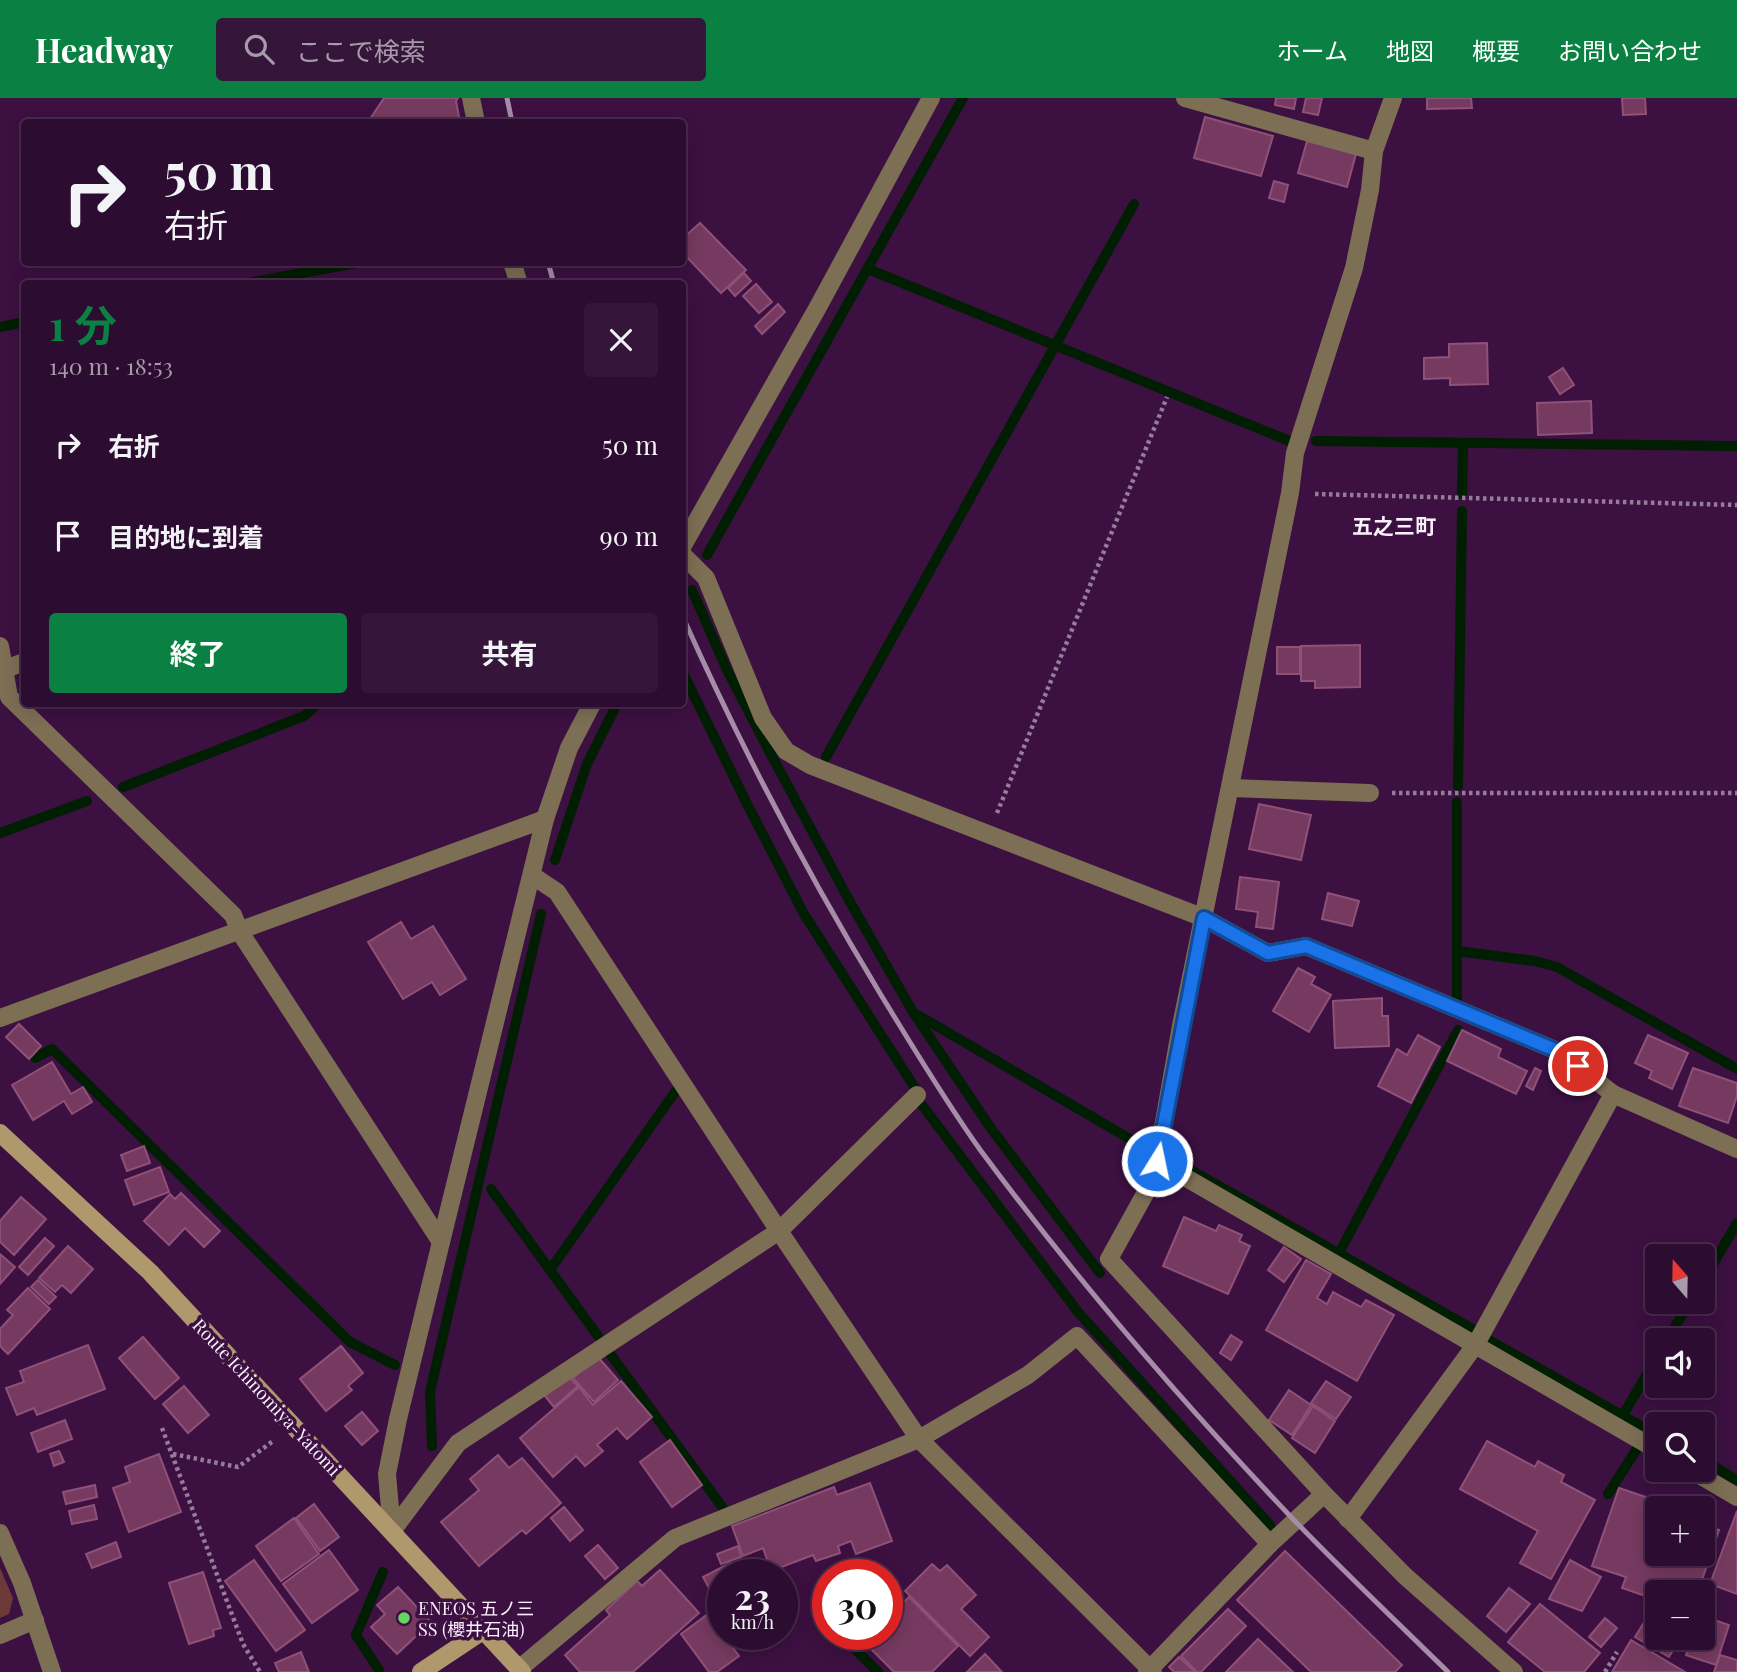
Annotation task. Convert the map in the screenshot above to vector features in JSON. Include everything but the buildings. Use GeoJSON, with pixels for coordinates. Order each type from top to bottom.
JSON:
{"type":"FeatureCollection","features":[{"type":"Feature","properties":{"kind":"main road","name":"Route Ichinomiya-Yatomi"},"geometry":{"type":"LineString","coordinates":[[0,1133],[150,1272],[520,1671]]}},
{"type":"Feature","properties":{"kind":"main road"},"geometry":{"type":"LineString","coordinates":[[421,1672],[484,1630]]}},
{"type":"Feature","properties":{"kind":"street"},"geometry":{"type":"LineString","coordinates":[[471,98],[476,119]]}},
{"type":"Feature","properties":{"kind":"street"},"geometry":{"type":"LineString","coordinates":[[1185,98],[1374,151]]}},
{"type":"Feature","properties":{"kind":"street"},"geometry":{"type":"LineString","coordinates":[[1392,98],[1374,151],[1370,190],[1354,268],[1295,453],[1290,493],[1157,1161],[1146,1192],[1109,1259],[1348,1519],[1405,1576],[1514,1672]]}},
{"type":"Feature","properties":{"kind":"street"},"geometry":{"type":"LineString","coordinates":[[686,540],[818,307],[923,102]]}},
{"type":"Feature","properties":{"kind":"street"},"geometry":{"type":"LineString","coordinates":[[686,558],[706,578],[763,718],[786,751],[810,765],[1204,918],[1268,953],[1306,946],[1560,1052],[1613,1094],[1737,1149]]}},
{"type":"Feature","properties":{"kind":"street"},"geometry":{"type":"LineString","coordinates":[[0,646],[2,670],[9,697],[233,915],[240,932],[441,1241]]}},
{"type":"Feature","properties":{"kind":"street"},"geometry":{"type":"LineString","coordinates":[[2,670],[21,663]]}},
{"type":"Feature","properties":{"kind":"street"},"geometry":{"type":"LineString","coordinates":[[392,1531],[387,1475],[398,1419],[545,819],[569,748],[590,707]]}},
{"type":"Feature","properties":{"kind":"street"},"geometry":{"type":"LineString","coordinates":[[1231,788],[1370,793]]}},
{"type":"Feature","properties":{"kind":"street"},"geometry":{"type":"LineString","coordinates":[[0,1018],[545,819]]}},
{"type":"Feature","properties":{"kind":"street"},"geometry":{"type":"LineString","coordinates":[[533,876],[557,892],[919,1439],[1150,1671],[1270,1544],[1324,1494]]}},
{"type":"Feature","properties":{"kind":"street"},"geometry":{"type":"LineString","coordinates":[[1348,1519],[1476,1344],[1613,1094]]}},
{"type":"Feature","properties":{"kind":"street"},"geometry":{"type":"LineString","coordinates":[[392,1531],[458,1443],[779,1231],[917,1096]]}},
{"type":"Feature","properties":{"kind":"street"},"geometry":{"type":"LineString","coordinates":[[1157,1161],[1645,1443]]}},
{"type":"Feature","properties":{"kind":"street"},"geometry":{"type":"LineString","coordinates":[[520,1671],[675,1538],[919,1439],[1028,1375],[1077,1336],[1270,1544]]}},
{"type":"Feature","properties":{"kind":"street"},"geometry":{"type":"LineString","coordinates":[[1711,1482],[1737,1497]]}},
{"type":"Feature","properties":{"kind":"street"},"geometry":{"type":"LineString","coordinates":[[0,1533],[22,1583],[52,1672]]}},
{"type":"Feature","properties":{"kind":"street"},"geometry":{"type":"LineString","coordinates":[[0,1635],[35,1620]]}},
{"type":"Feature","properties":{"kind":"path"},"geometry":{"type":"LineString","coordinates":[[988,833],[1167,397]]}},
{"type":"Feature","properties":{"kind":"path"},"geometry":{"type":"LineString","coordinates":[[1290,493],[1737,505]]}},
{"type":"Feature","properties":{"kind":"path"},"geometry":{"type":"LineString","coordinates":[[1370,793],[1737,793]]}},
{"type":"Feature","properties":{"kind":"path"},"geometry":{"type":"LineString","coordinates":[[172,1454],[238,1467],[293,1425]]}},
{"type":"Feature","properties":{"kind":"path"},"geometry":{"type":"LineString","coordinates":[[162,1428],[243,1644],[260,1672]]}},
{"type":"Feature","properties":{"kind":"path"},"geometry":{"type":"LineString","coordinates":[[1605,1672],[1617,1652]]}},
{"type":"Feature","properties":{"kind":"shaded area"},"geometry":{"type":"Polygon","coordinates":[[[0,1568],[13,1598],[9,1614],[0,1618],[0,1568]]]}},
{"type":"Feature","properties":{"kind":"waterway"},"geometry":{"type":"LineString","coordinates":[[707,555],[963,98]]}},
{"type":"Feature","properties":{"kind":"waterway"},"geometry":{"type":"LineString","coordinates":[[826,757],[1134,204]]}},
{"type":"Feature","properties":{"kind":"waterway"},"geometry":{"type":"LineString","coordinates":[[264,280],[340,266]]}},
{"type":"Feature","properties":{"kind":"waterway"},"geometry":{"type":"LineString","coordinates":[[868,269],[1297,444]]}},
{"type":"Feature","properties":{"kind":"waterway"},"geometry":{"type":"LineString","coordinates":[[0,327],[21,323]]}},
{"type":"Feature","properties":{"kind":"waterway"},"geometry":{"type":"LineString","coordinates":[[1316,441],[1737,446]]}},
{"type":"Feature","properties":{"kind":"waterway"},"geometry":{"type":"LineString","coordinates":[[1462,494],[1463,443]]}},
{"type":"Feature","properties":{"kind":"waterway"},"geometry":{"type":"LineString","coordinates":[[1458,786],[1462,511]]}},
{"type":"Feature","properties":{"kind":"waterway"},"geometry":{"type":"LineString","coordinates":[[692,590],[727,670],[767,747],[913,1012],[990,1127],[1100,1273]]}},
{"type":"Feature","properties":{"kind":"waterway"},"geometry":{"type":"LineString","coordinates":[[686,679],[804,914],[915,1088]]}},
{"type":"Feature","properties":{"kind":"waterway"},"geometry":{"type":"LineString","coordinates":[[123,787],[304,716],[314,707]]}},
{"type":"Feature","properties":{"kind":"waterway"},"geometry":{"type":"LineString","coordinates":[[555,860],[587,764],[616,707]]}},
{"type":"Feature","properties":{"kind":"waterway"},"geometry":{"type":"LineString","coordinates":[[0,833],[87,801]]}},
{"type":"Feature","properties":{"kind":"waterway"},"geometry":{"type":"LineString","coordinates":[[1457,802],[1457,1006]]}},
{"type":"Feature","properties":{"kind":"waterway"},"geometry":{"type":"LineString","coordinates":[[432,1446],[430,1392],[541,914]]}},
{"type":"Feature","properties":{"kind":"waterway"},"geometry":{"type":"LineString","coordinates":[[1457,951],[1535,961],[1557,967],[1737,1069]]}},
{"type":"Feature","properties":{"kind":"waterway"},"geometry":{"type":"LineString","coordinates":[[916,1014],[1154,1153]]}},
{"type":"Feature","properties":{"kind":"waterway"},"geometry":{"type":"LineString","coordinates":[[1339,1253],[1458,1030]]}},
{"type":"Feature","properties":{"kind":"waterway"},"geometry":{"type":"LineString","coordinates":[[35,1058],[52,1049],[350,1342],[395,1365]]}},
{"type":"Feature","properties":{"kind":"waterway"},"geometry":{"type":"LineString","coordinates":[[550,1270],[675,1092]]}},
{"type":"Feature","properties":{"kind":"waterway"},"geometry":{"type":"LineString","coordinates":[[922,1105],[1078,1312],[1270,1525]]}},
{"type":"Feature","properties":{"kind":"waterway"},"geometry":{"type":"LineString","coordinates":[[1175,1161],[1473,1329]]}},
{"type":"Feature","properties":{"kind":"waterway"},"geometry":{"type":"LineString","coordinates":[[491,1189],[598,1336]]}},
{"type":"Feature","properties":{"kind":"waterway"},"geometry":{"type":"LineString","coordinates":[[1715,1261],[1737,1223]]}},
{"type":"Feature","properties":{"kind":"waterway"},"geometry":{"type":"LineString","coordinates":[[1674,1328],[1683,1314]]}},
{"type":"Feature","properties":{"kind":"waterway"},"geometry":{"type":"LineString","coordinates":[[1489,1340],[1645,1428]]}},
{"type":"Feature","properties":{"kind":"waterway"},"geometry":{"type":"LineString","coordinates":[[611,1355],[723,1508]]}},
{"type":"Feature","properties":{"kind":"waterway"},"geometry":{"type":"LineString","coordinates":[[1623,1415],[1645,1377]]}},
{"type":"Feature","properties":{"kind":"waterway"},"geometry":{"type":"LineString","coordinates":[[1608,1494],[1638,1447]]}},
{"type":"Feature","properties":{"kind":"waterway"},"geometry":{"type":"LineString","coordinates":[[1715,1467],[1737,1480]]}},
{"type":"Feature","properties":{"kind":"waterway"},"geometry":{"type":"LineString","coordinates":[[379,1670],[356,1635],[383,1572]]}},
{"type":"Feature","properties":{"kind":"waterway"},"geometry":{"type":"LineString","coordinates":[[856,1650],[878,1672]]}},
{"type":"Feature","properties":{"kind":"railway"},"geometry":{"type":"LineString","coordinates":[[507,98],[511,119]]}},
{"type":"Feature","properties":{"kind":"railway"},"geometry":{"type":"LineString","coordinates":[[549,266],[553,280]]}},
{"type":"Feature","properties":{"kind":"railway"},"geometry":{"type":"LineString","coordinates":[[686,624],[751,760],[827,902],[917,1054],[981,1151],[1131,1340],[1211,1430],[1312,1538],[1448,1672]]}},
{"type":"Feature","properties":{"kind":"place","name":"ENEOS 五ノ三 SS (櫻井石油)"},"geometry":{"type":"Point","coordinates":[404,1618]}},
{"type":"Feature","properties":{"kind":"district","name":"五之三町"},"geometry":{"type":"Point","coordinates":[1394,525]}},
{"type":"Feature","properties":{"kind":"route"},"geometry":{"type":"LineString","coordinates":[[1157,1161],[1204,918],[1268,953],[1306,946],[1560,1052],[1578,1066]]}}]}
